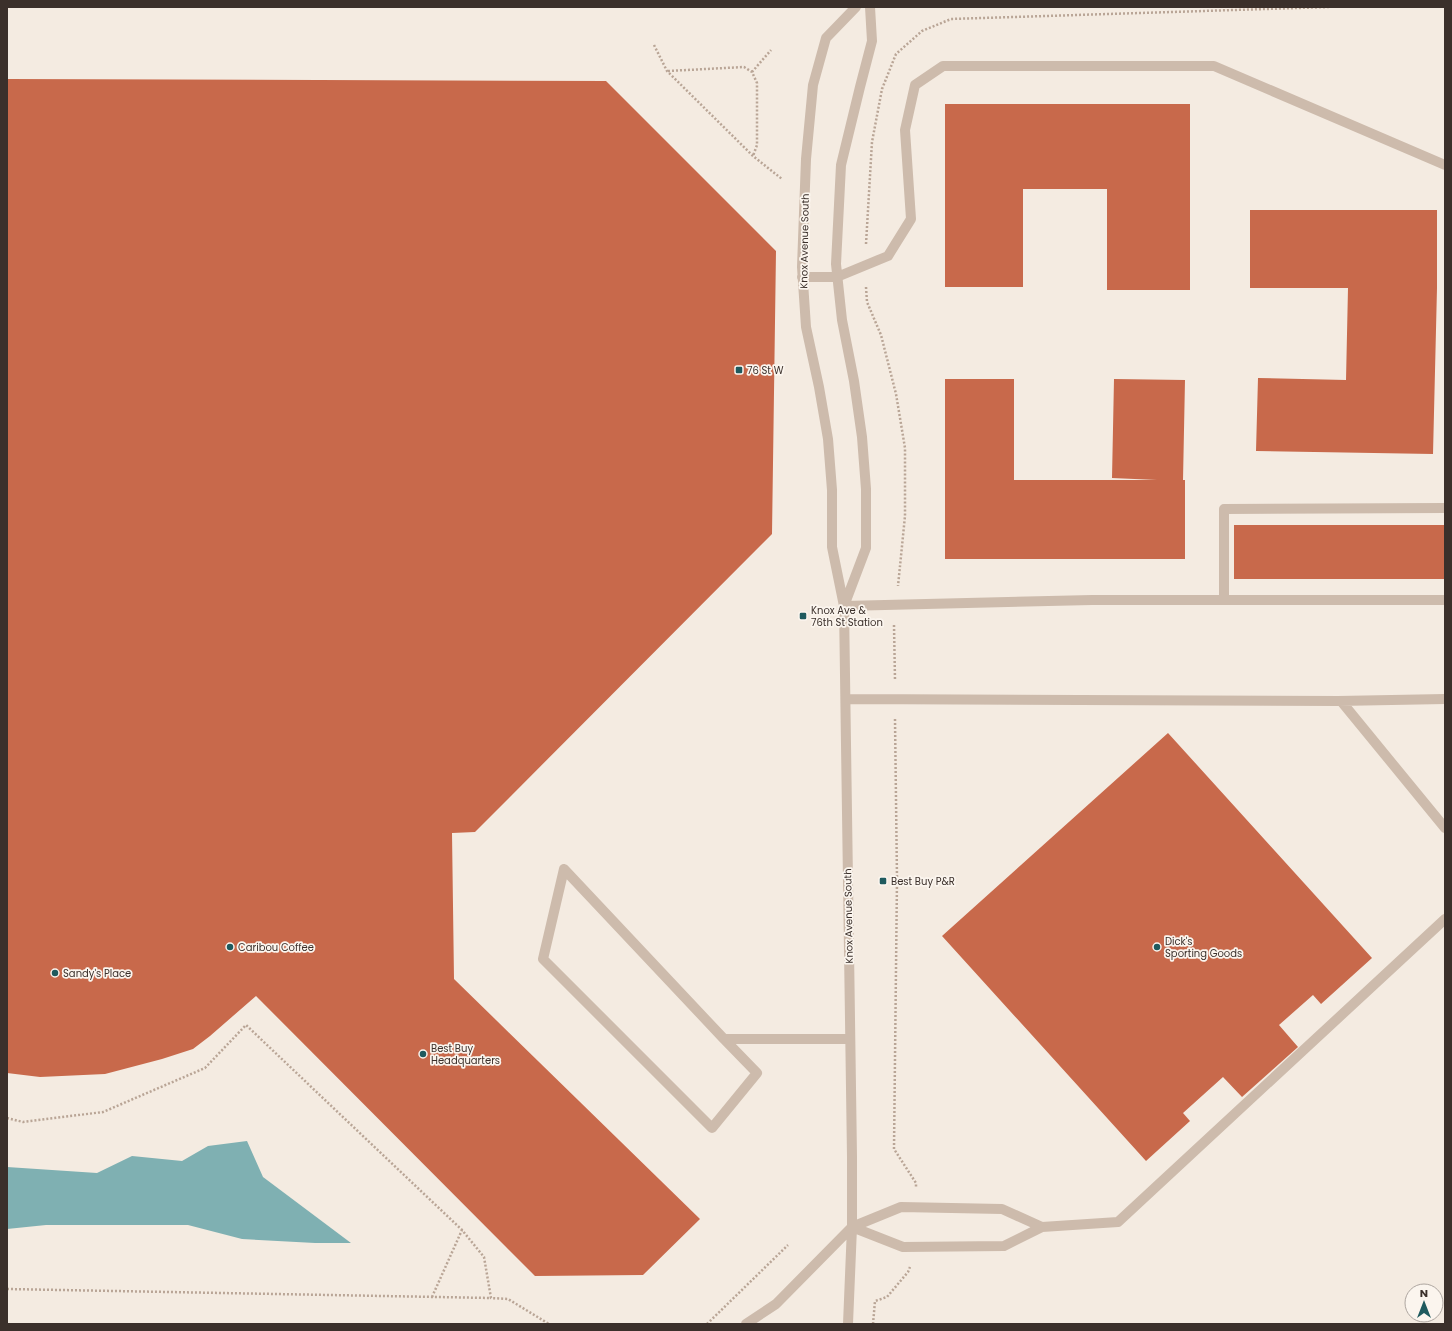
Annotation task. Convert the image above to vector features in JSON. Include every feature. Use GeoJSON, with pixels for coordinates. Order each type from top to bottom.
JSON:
{"type":"FeatureCollection","features":[{"type":"Feature","properties":{"kind":"street","name":"Knox Avenue South"},"geometry":{"type":"LineString","coordinates":[[848,1324],[852,1227],[844,606],[832,547],[832,490],[828,439],[806,327],[802,278],[806,159],[813,85],[826,38],[856,7]]}},
{"type":"Feature","properties":{"kind":"street","name":"Knox Avenue South"},"geometry":{"type":"LineString","coordinates":[[844,606],[866,548],[866,489],[862,437],[854,381],[842,320],[836,264],[841,165],[872,41],[870,7]]}},
{"type":"Feature","properties":{"kind":"street"},"geometry":{"type":"LineString","coordinates":[[802,278],[837,277],[888,256],[911,219],[905,130],[915,85],[943,66],[1214,66],[1445,165]]}},
{"type":"Feature","properties":{"kind":"street"},"geometry":{"type":"LineString","coordinates":[[1224,600],[1224,509],[1445,508]]}},
{"type":"Feature","properties":{"kind":"street"},"geometry":{"type":"LineString","coordinates":[[844,606],[1092,600],[1445,600]]}},
{"type":"Feature","properties":{"kind":"street"},"geometry":{"type":"LineString","coordinates":[[846,699],[1338,701],[1445,699]]}},
{"type":"Feature","properties":{"kind":"street"},"geometry":{"type":"LineString","coordinates":[[1338,701],[1341,701],[1445,828]]}},
{"type":"Feature","properties":{"kind":"street"},"geometry":{"type":"LineString","coordinates":[[724,1039],[757,1074],[712,1128],[543,959],[564,868],[724,1039],[850,1039]]}},
{"type":"Feature","properties":{"kind":"street"},"geometry":{"type":"LineString","coordinates":[[852,1227],[903,1247],[1004,1246],[1042,1227],[1118,1222],[1445,919]]}},
{"type":"Feature","properties":{"kind":"street"},"geometry":{"type":"LineString","coordinates":[[746,1324],[776,1304],[852,1227],[901,1207],[1002,1210],[1042,1227]]}},
{"type":"Feature","properties":{"kind":"path"},"geometry":{"type":"LineString","coordinates":[[916,1208],[916,1183],[894,1149],[897,878],[894,628],[905,516],[905,448],[896,394],[881,334],[867,302],[866,232],[872,142],[882,89],[896,54],[922,31],[951,19],[1329,7]]}},
{"type":"Feature","properties":{"kind":"path"},"geometry":{"type":"LineString","coordinates":[[654,45],[667,71],[753,156],[782,179]]}},
{"type":"Feature","properties":{"kind":"path"},"geometry":{"type":"LineString","coordinates":[[752,72],[771,50]]}},
{"type":"Feature","properties":{"kind":"path"},"geometry":{"type":"LineString","coordinates":[[667,71],[744,67],[752,72],[758,83],[758,145],[753,156]]}},
{"type":"Feature","properties":{"kind":"path"},"geometry":{"type":"LineString","coordinates":[[7,1118],[23,1122],[103,1112],[205,1068],[246,1024],[462,1230],[484,1257],[491,1298]]}},
{"type":"Feature","properties":{"kind":"path"},"geometry":{"type":"LineString","coordinates":[[432,1298],[462,1230]]}},
{"type":"Feature","properties":{"kind":"path"},"geometry":{"type":"LineString","coordinates":[[707,1324],[788,1245]]}},
{"type":"Feature","properties":{"kind":"path"},"geometry":{"type":"LineString","coordinates":[[873,1324],[874,1301],[887,1297],[908,1272],[915,1247]]}},
{"type":"Feature","properties":{"kind":"path"},"geometry":{"type":"LineString","coordinates":[[7,1289],[508,1299],[549,1324]]}},
{"type":"Feature","properties":{"kind":"water"},"geometry":{"type":"Polygon","coordinates":[[[247,1141],[263,1177],[351,1243],[315,1243],[242,1239],[188,1225],[46,1225],[7,1229],[7,1167],[97,1173],[132,1156],[182,1161],[208,1146],[247,1141]]]}},
{"type":"Feature","properties":{"kind":"building"},"geometry":{"type":"Polygon","coordinates":[[[7,79],[606,81],[776,251],[772,534],[475,832],[452,833],[454,979],[700,1219],[643,1275],[535,1276],[256,996],[193,1049],[162,1059],[105,1074],[40,1077],[7,1073],[7,79]]]}},
{"type":"Feature","properties":{"kind":"building"},"geometry":{"type":"Polygon","coordinates":[[[945,104],[1190,104],[1190,290],[1107,290],[1107,189],[1023,189],[1023,287],[945,287],[945,104]]]}},
{"type":"Feature","properties":{"kind":"building"},"geometry":{"type":"Polygon","coordinates":[[[1250,210],[1437,210],[1437,288],[1433,454],[1256,451],[1258,378],[1346,380],[1348,288],[1250,288],[1250,210]]]}},
{"type":"Feature","properties":{"kind":"building"},"geometry":{"type":"Polygon","coordinates":[[[945,379],[1014,379],[1014,480],[1157,480],[1112,478],[1114,379],[1185,380],[1183,480],[1185,480],[1185,559],[945,559],[945,379]]]}},
{"type":"Feature","properties":{"kind":"building"},"geometry":{"type":"Polygon","coordinates":[[[1234,525],[1445,525],[1445,579],[1234,579],[1234,525]]]}},
{"type":"Feature","properties":{"kind":"building","name":"Dick's Sporting Goods"},"geometry":{"type":"Polygon","coordinates":[[[1168,733],[1372,958],[1321,1004],[1313,995],[1279,1025],[1298,1047],[1242,1097],[1223,1077],[1183,1113],[1190,1121],[1146,1161],[942,936],[1168,733]]]}},
{"type":"Feature","properties":{"kind":"place","name":"76 St W"},"geometry":{"type":"Point","coordinates":[739,370]}},
{"type":"Feature","properties":{"kind":"place","name":"Knox Ave & 76th St Station"},"geometry":{"type":"Point","coordinates":[803,616]}},
{"type":"Feature","properties":{"kind":"place","name":"Best Buy P&R"},"geometry":{"type":"Point","coordinates":[883,881]}},
{"type":"Feature","properties":{"kind":"place","name":"Caribou Coffee"},"geometry":{"type":"Point","coordinates":[230,947]}},
{"type":"Feature","properties":{"kind":"place","name":"Dick's Sporting Goods"},"geometry":{"type":"Point","coordinates":[1157,947]}},
{"type":"Feature","properties":{"kind":"place","name":"Sandy's Place"},"geometry":{"type":"Point","coordinates":[55,973]}},
{"type":"Feature","properties":{"kind":"place","name":"Best Buy Headquarters"},"geometry":{"type":"Point","coordinates":[423,1054]}}]}
